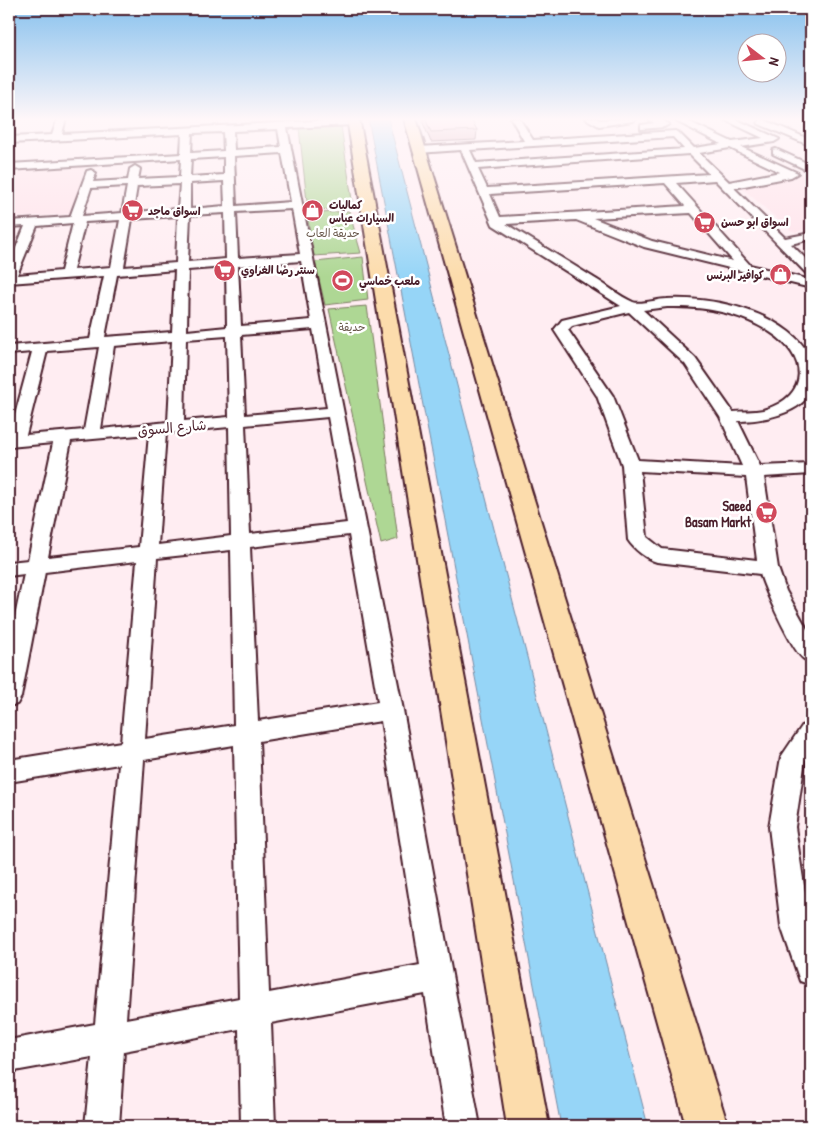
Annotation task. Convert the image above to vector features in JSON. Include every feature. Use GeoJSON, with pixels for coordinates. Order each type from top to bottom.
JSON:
{"type":"FeatureCollection","features":[{"type":"Feature","properties":{"kind":"main road"},"geometry":{"type":"LineString","coordinates":[[362,171],[528,1126]]}},
{"type":"Feature","properties":{"kind":"main road"},"geometry":{"type":"LineString","coordinates":[[424,171],[707,1126]]}},
{"type":"Feature","properties":{"kind":"street"},"geometry":{"type":"LineString","coordinates":[[66,274],[87,185],[88,171]]}},
{"type":"Feature","properties":{"kind":"street"},"geometry":{"type":"LineString","coordinates":[[92,434],[102,342],[114,271],[128,216],[135,171]]}},
{"type":"Feature","properties":{"kind":"street"},"geometry":{"type":"LineString","coordinates":[[102,1126],[148,553],[179,336],[185,171]]}},
{"type":"Feature","properties":{"kind":"street"},"geometry":{"type":"LineString","coordinates":[[229,171],[258,1126]]}},
{"type":"Feature","properties":{"kind":"street"},"geometry":{"type":"LineString","coordinates":[[291,171],[391,710],[463,1126]]}},
{"type":"Feature","properties":{"kind":"street"},"geometry":{"type":"LineString","coordinates":[[474,171],[496,221],[632,307],[690,361],[728,418],[754,472],[768,568],[776,591],[798,636],[811,653]]}},
{"type":"Feature","properties":{"kind":"street"},"geometry":{"type":"LineString","coordinates":[[712,171],[726,186],[788,241],[811,269]]}},
{"type":"Feature","properties":{"kind":"street"},"geometry":{"type":"LineString","coordinates":[[785,171],[791,174]]}},
{"type":"Feature","properties":{"kind":"street"},"geometry":{"type":"LineString","coordinates":[[726,186],[803,171]]}},
{"type":"Feature","properties":{"kind":"street"},"geometry":{"type":"LineString","coordinates":[[483,191],[718,177]]}},
{"type":"Feature","properties":{"kind":"street"},"geometry":{"type":"LineString","coordinates":[[87,185],[229,178]]}},
{"type":"Feature","properties":{"kind":"street"},"geometry":{"type":"LineString","coordinates":[[668,180],[745,267]]}},
{"type":"Feature","properties":{"kind":"street"},"geometry":{"type":"LineString","coordinates":[[9,224],[297,205]]}},
{"type":"Feature","properties":{"kind":"street"},"geometry":{"type":"LineString","coordinates":[[496,221],[694,209]]}},
{"type":"Feature","properties":{"kind":"street"},"geometry":{"type":"LineString","coordinates":[[577,216],[648,244],[811,284]]}},
{"type":"Feature","properties":{"kind":"street"},"geometry":{"type":"LineString","coordinates":[[33,222],[9,279],[306,257]]}},
{"type":"Feature","properties":{"kind":"street"},"geometry":{"type":"LineString","coordinates":[[788,241],[811,236]]}},
{"type":"Feature","properties":{"kind":"street"},"geometry":{"type":"LineString","coordinates":[[788,241],[811,249]]}},
{"type":"Feature","properties":{"kind":"street"},"geometry":{"type":"LineString","coordinates":[[728,418],[768,413],[788,405],[801,396],[806,388],[810,375],[805,358],[793,343],[764,323],[715,307],[676,302],[632,307],[567,323],[561,330],[605,396],[631,465],[638,540],[657,555],[768,568]]}},
{"type":"Feature","properties":{"kind":"street"},"geometry":{"type":"LineString","coordinates":[[9,350],[319,324]]}},
{"type":"Feature","properties":{"kind":"street"},"geometry":{"type":"LineString","coordinates":[[12,441],[41,347]]}},
{"type":"Feature","properties":{"kind":"street","name":"شارع السوق"},"geometry":{"type":"LineString","coordinates":[[12,441],[335,412]]}},
{"type":"Feature","properties":{"kind":"street"},"geometry":{"type":"LineString","coordinates":[[9,697],[63,437]]}},
{"type":"Feature","properties":{"kind":"street"},"geometry":{"type":"LineString","coordinates":[[631,465],[754,472],[811,469]]}},
{"type":"Feature","properties":{"kind":"street"},"geometry":{"type":"LineString","coordinates":[[9,569],[357,528]]}},
{"type":"Feature","properties":{"kind":"street"},"geometry":{"type":"LineString","coordinates":[[9,771],[391,710]]}},
{"type":"Feature","properties":{"kind":"street"},"geometry":{"type":"LineString","coordinates":[[811,733],[793,757],[782,827],[794,926],[811,970]]}},
{"type":"Feature","properties":{"kind":"street"},"geometry":{"type":"LineString","coordinates":[[9,1056],[438,978]]}},
{"type":"Feature","properties":{"kind":"shaded area"},"geometry":{"type":"Polygon","coordinates":[[[20,171],[84,171],[71,214],[9,218],[9,197],[20,171]]]}},
{"type":"Feature","properties":{"kind":"shaded area"},"geometry":{"type":"Polygon","coordinates":[[[811,173],[811,228],[796,232],[790,230],[742,188],[811,173]]]}},
{"type":"Feature","properties":{"kind":"green space"},"geometry":{"type":"Polygon","coordinates":[[[304,171],[348,171],[353,207],[308,211],[304,171]]]}},
{"type":"Feature","properties":{"kind":"green space","name":"حديقة العاب"},"geometry":{"type":"Polygon","coordinates":[[[349,211],[361,253],[314,256],[307,214],[349,211]]]}},
{"type":"Feature","properties":{"kind":"green space","name":"ملعب خماسي"},"geometry":{"type":"Polygon","coordinates":[[[363,257],[368,300],[325,305],[315,262],[363,257]]]}},
{"type":"Feature","properties":{"kind":"green space","name":"حديقة"},"geometry":{"type":"Polygon","coordinates":[[[367,306],[398,539],[381,544],[329,309],[367,306]]]}},
{"type":"Feature","properties":{"kind":"water"},"geometry":{"type":"Polygon","coordinates":[[[378,171],[402,171],[648,1126],[561,1126],[378,171]]]}},
{"type":"Feature","properties":{"kind":"place","name":"اسواق ماجد"},"geometry":{"type":"Point","coordinates":[132,211]}},
{"type":"Feature","properties":{"kind":"place","name":"كماليات السيارات عباس"},"geometry":{"type":"Point","coordinates":[313,211]}},
{"type":"Feature","properties":{"kind":"place","name":"اسواق ابو حسن"},"geometry":{"type":"Point","coordinates":[705,222]}},
{"type":"Feature","properties":{"kind":"place","name":"سنتر رضا الغراوي"},"geometry":{"type":"Point","coordinates":[225,270]}},
{"type":"Feature","properties":{"kind":"place","name":"كوافير البرنس"},"geometry":{"type":"Point","coordinates":[780,275]}},
{"type":"Feature","properties":{"kind":"place","name":"ملعب خماسي"},"geometry":{"type":"Point","coordinates":[343,281]}},
{"type":"Feature","properties":{"kind":"place","name":"Saeed Basam Markt"},"geometry":{"type":"Point","coordinates":[767,513]}}]}
